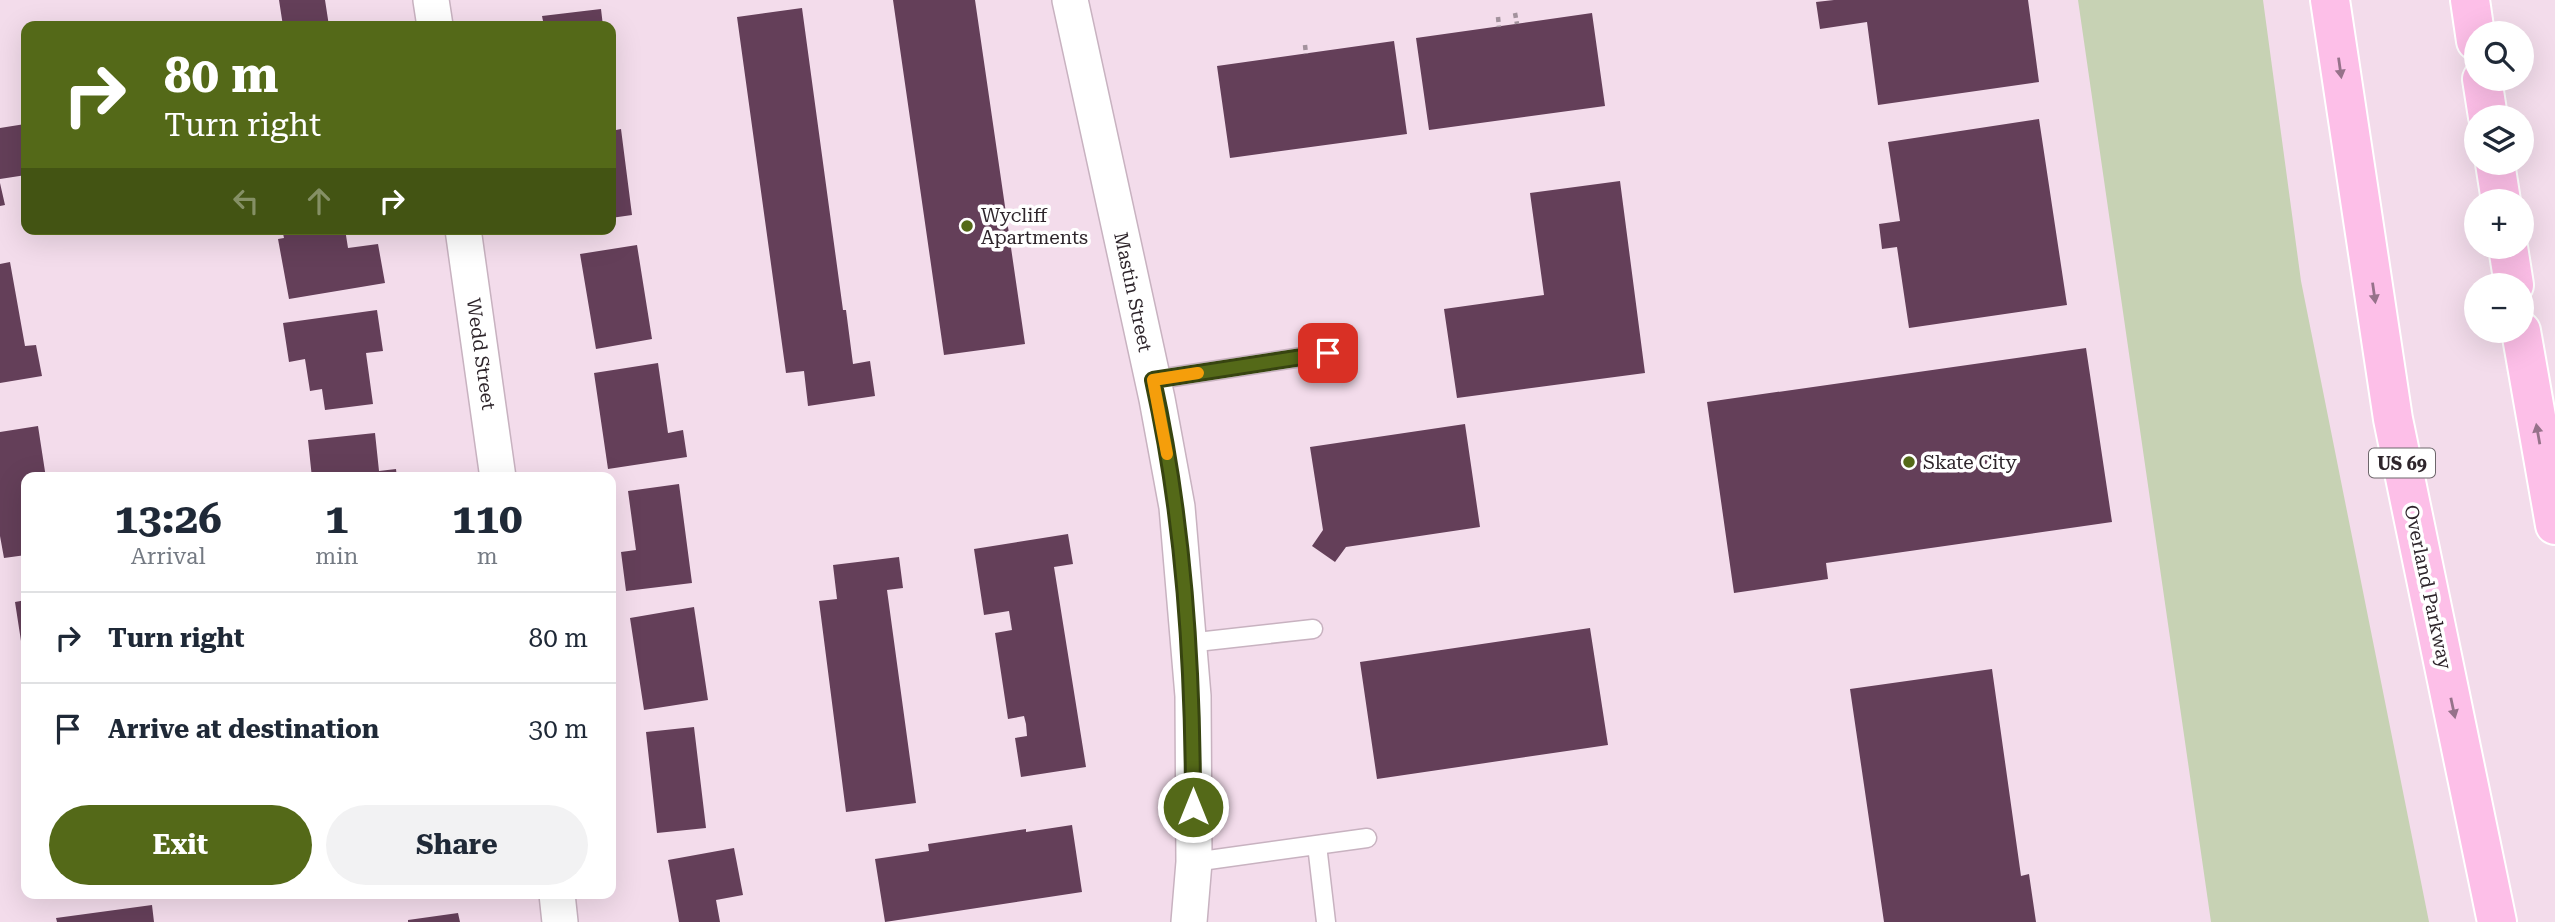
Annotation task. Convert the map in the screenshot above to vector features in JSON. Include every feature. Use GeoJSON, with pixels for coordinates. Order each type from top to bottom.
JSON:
{"type":"FeatureCollection","features":[{"type":"Feature","properties":{"kind":"highway","name":"Overland Parkway"},"geometry":{"type":"LineString","coordinates":[[2330,0],[2393,419],[2497,922]]}},
{"type":"Feature","properties":{"kind":"highway"},"geometry":{"type":"LineString","coordinates":[[2470,0],[2473,21]]}},
{"type":"Feature","properties":{"kind":"highway"},"geometry":{"type":"LineString","coordinates":[[2523,343],[2555,525]]}},
{"type":"Feature","properties":{"kind":"street"},"geometry":{"type":"LineString","coordinates":[[431,0],[434,21]]}},
{"type":"Feature","properties":{"kind":"street","name":"Mastin Street"},"geometry":{"type":"LineString","coordinates":[[1070,0],[1153,380],[1177,507],[1193,696],[1194,862],[1189,922]]}},
{"type":"Feature","properties":{"kind":"street","name":"Wedd Street"},"geometry":{"type":"LineString","coordinates":[[464,235],[497,472]]}},
{"type":"Feature","properties":{"kind":"street"},"geometry":{"type":"LineString","coordinates":[[557,899],[561,922]]}},
{"type":"Feature","properties":{"kind":"lane"},"geometry":{"type":"LineString","coordinates":[[1153,380],[1328,353]]}},
{"type":"Feature","properties":{"kind":"lane"},"geometry":{"type":"LineString","coordinates":[[1188,643],[1313,629]]}},
{"type":"Feature","properties":{"kind":"lane"},"geometry":{"type":"LineString","coordinates":[[1194,862],[1367,838]]}},
{"type":"Feature","properties":{"kind":"lane"},"geometry":{"type":"LineString","coordinates":[[1317,845],[1326,922]]}},
{"type":"Feature","properties":{"kind":"path"},"geometry":{"type":"LineString","coordinates":[[1515,13],[1517,24]]}},
{"type":"Feature","properties":{"kind":"path"},"geometry":{"type":"LineString","coordinates":[[1498,16],[1499,27]]}},
{"type":"Feature","properties":{"kind":"path"},"geometry":{"type":"LineString","coordinates":[[1305,45],[1306,54]]}},
{"type":"Feature","properties":{"kind":"green space"},"geometry":{"type":"Polygon","coordinates":[[[2078,0],[2263,0],[2301,281],[2429,922],[2211,922],[2078,0]]]}},
{"type":"Feature","properties":{"kind":"building"},"geometry":{"type":"Polygon","coordinates":[[[279,0],[325,0],[328,21],[282,21],[279,0]]]}},
{"type":"Feature","properties":{"kind":"building","name":"Wycliff Apartments"},"geometry":{"type":"Polygon","coordinates":[[[893,0],[975,0],[1025,344],[944,355],[893,0]]]}},
{"type":"Feature","properties":{"kind":"building"},"geometry":{"type":"Polygon","coordinates":[[[2028,0],[2039,82],[1878,105],[1867,22],[1820,29],[1816,2],[2028,0]]]}},
{"type":"Feature","properties":{"kind":"building"},"geometry":{"type":"Polygon","coordinates":[[[802,8],[843,310],[846,310],[853,364],[870,361],[875,396],[808,406],[804,371],[786,373],[737,17],[802,8]]]}},
{"type":"Feature","properties":{"kind":"building"},"geometry":{"type":"Polygon","coordinates":[[[601,9],[602,21],[543,21],[542,16],[601,9]]]}},
{"type":"Feature","properties":{"kind":"building"},"geometry":{"type":"Polygon","coordinates":[[[1592,13],[1605,106],[1429,130],[1416,38],[1592,13]]]}},
{"type":"Feature","properties":{"kind":"building"},"geometry":{"type":"Polygon","coordinates":[[[1394,41],[1407,134],[1230,158],[1217,66],[1394,41]]]}},
{"type":"Feature","properties":{"kind":"building"},"geometry":{"type":"Polygon","coordinates":[[[2039,119],[2067,305],[1909,328],[1897,247],[1882,249],[1879,224],[1900,221],[1888,142],[2039,119]]]}},
{"type":"Feature","properties":{"kind":"building"},"geometry":{"type":"Polygon","coordinates":[[[21,125],[21,176],[0,179],[0,128],[21,125]]]}},
{"type":"Feature","properties":{"kind":"building"},"geometry":{"type":"Polygon","coordinates":[[[621,129],[632,215],[616,217],[616,130],[621,129]]]}},
{"type":"Feature","properties":{"kind":"building"},"geometry":{"type":"Polygon","coordinates":[[[1620,181],[1645,373],[1457,398],[1444,309],[1544,295],[1530,193],[1620,181]]]}},
{"type":"Feature","properties":{"kind":"building"},"geometry":{"type":"Polygon","coordinates":[[[0,183],[5,205],[0,206],[0,183]]]}},
{"type":"Feature","properties":{"kind":"building"},"geometry":{"type":"Polygon","coordinates":[[[283,235],[346,235],[348,248],[378,244],[385,283],[289,299],[278,239],[284,238],[283,235]]]}},
{"type":"Feature","properties":{"kind":"building"},"geometry":{"type":"Polygon","coordinates":[[[637,245],[652,339],[596,349],[580,254],[637,245]]]}},
{"type":"Feature","properties":{"kind":"building"},"geometry":{"type":"Polygon","coordinates":[[[10,262],[25,346],[36,345],[42,376],[0,383],[0,264],[10,262]]]}},
{"type":"Feature","properties":{"kind":"building"},"geometry":{"type":"Polygon","coordinates":[[[377,310],[383,351],[366,353],[373,404],[325,410],[322,389],[310,391],[305,359],[289,362],[283,323],[377,310]]]}},
{"type":"Feature","properties":{"kind":"building","name":"Skate City"},"geometry":{"type":"Polygon","coordinates":[[[2086,348],[2112,522],[1826,563],[1828,579],[1734,593],[1707,402],[2086,348]]]}},
{"type":"Feature","properties":{"kind":"building"},"geometry":{"type":"Polygon","coordinates":[[[658,363],[668,433],[683,430],[687,457],[608,469],[594,373],[658,363]]]}},
{"type":"Feature","properties":{"kind":"building"},"geometry":{"type":"Polygon","coordinates":[[[1465,424],[1480,527],[1346,547],[1335,562],[1312,546],[1323,530],[1310,447],[1465,424]]]}},
{"type":"Feature","properties":{"kind":"building"},"geometry":{"type":"Polygon","coordinates":[[[38,426],[45,472],[21,472],[21,556],[4,558],[0,536],[0,432],[38,426]]]}},
{"type":"Feature","properties":{"kind":"building"},"geometry":{"type":"Polygon","coordinates":[[[375,433],[379,471],[396,469],[396,472],[311,472],[308,440],[375,433]]]}},
{"type":"Feature","properties":{"kind":"building"},"geometry":{"type":"Polygon","coordinates":[[[679,484],[692,583],[626,591],[621,552],[636,550],[628,491],[679,484]]]}},
{"type":"Feature","properties":{"kind":"building"},"geometry":{"type":"Polygon","coordinates":[[[1068,534],[1073,564],[1054,567],[1086,767],[1021,777],[1015,738],[1027,736],[1026,724],[1024,716],[1008,719],[995,633],[1012,630],[1009,611],[984,615],[974,549],[1068,534]]]}},
{"type":"Feature","properties":{"kind":"building"},"geometry":{"type":"Polygon","coordinates":[[[899,557],[903,588],[887,590],[916,803],[846,812],[819,601],[837,599],[833,565],[899,557]]]}},
{"type":"Feature","properties":{"kind":"building"},"geometry":{"type":"Polygon","coordinates":[[[21,601],[21,641],[15,602],[21,601]]]}},
{"type":"Feature","properties":{"kind":"building"},"geometry":{"type":"Polygon","coordinates":[[[694,607],[708,700],[644,710],[630,618],[694,607]]]}},
{"type":"Feature","properties":{"kind":"building"},"geometry":{"type":"Polygon","coordinates":[[[1590,628],[1608,745],[1377,779],[1360,662],[1590,628]]]}},
{"type":"Feature","properties":{"kind":"building"},"geometry":{"type":"Polygon","coordinates":[[[1992,669],[2021,876],[2029,874],[2036,922],[1884,922],[1850,689],[1992,669]]]}},
{"type":"Feature","properties":{"kind":"building"},"geometry":{"type":"Polygon","coordinates":[[[694,727],[706,828],[657,833],[646,732],[694,727]]]}},
{"type":"Feature","properties":{"kind":"building"},"geometry":{"type":"Polygon","coordinates":[[[1072,825],[1082,892],[885,922],[875,859],[929,851],[928,844],[1072,825]]]}},
{"type":"Feature","properties":{"kind":"building"},"geometry":{"type":"Polygon","coordinates":[[[734,848],[743,895],[716,900],[720,922],[679,922],[668,860],[734,848]]]}},
{"type":"Feature","properties":{"kind":"building"},"geometry":{"type":"Polygon","coordinates":[[[152,905],[154,922],[57,922],[56,918],[152,905]]]}},
{"type":"Feature","properties":{"kind":"building"},"geometry":{"type":"Polygon","coordinates":[[[458,913],[460,922],[408,922],[408,920],[458,913]]]}},
{"type":"Feature","properties":{"kind":"slow traffic"},"geometry":{"type":"LineString","coordinates":[[1167,454],[1153,380],[1198,373]]}},
{"type":"Feature","properties":{"kind":"place","name":"Wycliff Apartments"},"geometry":{"type":"Point","coordinates":[967,226]}},
{"type":"Feature","properties":{"kind":"place","name":"Skate City"},"geometry":{"type":"Point","coordinates":[1909,462]}},
{"type":"Feature","properties":{"kind":"route"},"geometry":{"type":"LineString","coordinates":[[1193,807],[1193,696],[1177,507],[1153,380],[1328,353]]}}]}
